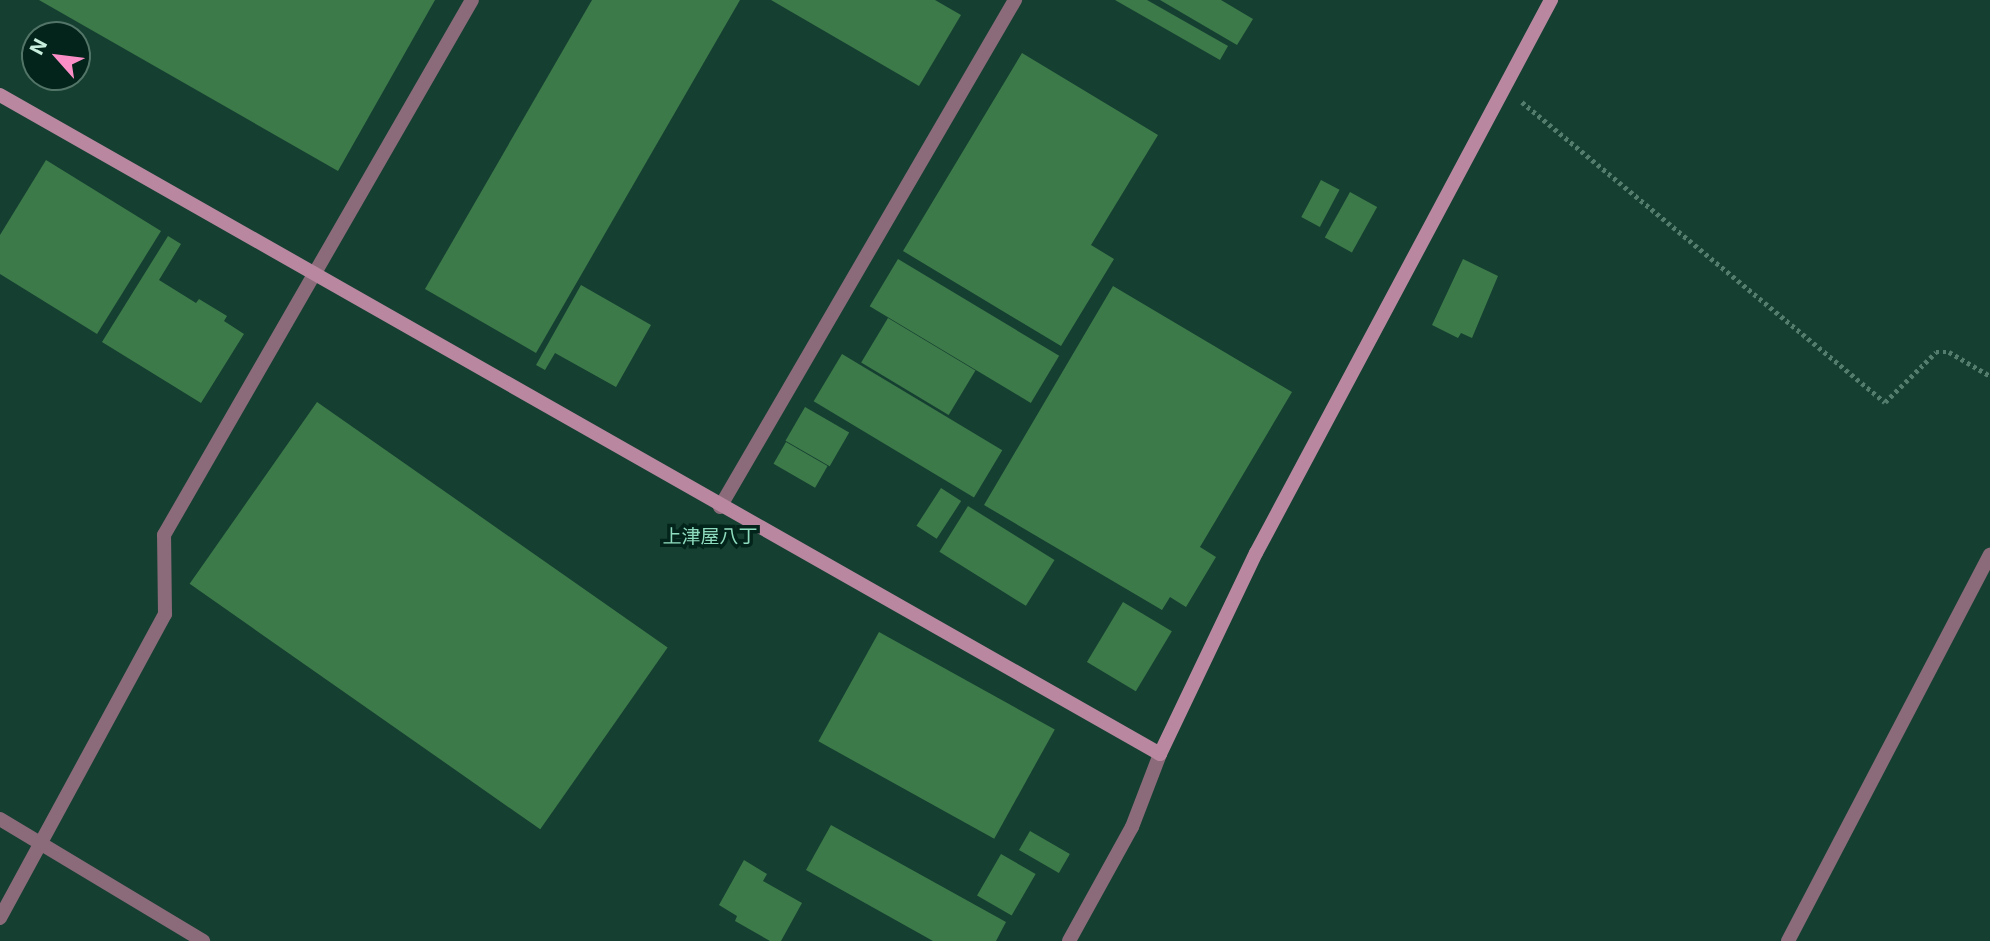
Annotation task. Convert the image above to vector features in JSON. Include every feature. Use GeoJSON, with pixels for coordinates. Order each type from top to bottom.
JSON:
{"type":"FeatureCollection","features":[{"type":"Feature","properties":{"kind":"street"},"geometry":{"type":"LineString","coordinates":[[0,918],[165,614],[164,535],[472,0]]}},
{"type":"Feature","properties":{"kind":"street"},"geometry":{"type":"LineString","coordinates":[[720,507],[1015,0]]}},
{"type":"Feature","properties":{"kind":"street"},"geometry":{"type":"LineString","coordinates":[[1069,941],[1132,827],[1160,754],[1255,553],[1551,0]]}},
{"type":"Feature","properties":{"kind":"street"},"geometry":{"type":"LineString","coordinates":[[0,95],[720,507],[1160,754]]}},
{"type":"Feature","properties":{"kind":"street"},"geometry":{"type":"LineString","coordinates":[[1788,941],[1990,555]]}},
{"type":"Feature","properties":{"kind":"street"},"geometry":{"type":"LineString","coordinates":[[0,819],[203,941]]}},
{"type":"Feature","properties":{"kind":"path"},"geometry":{"type":"LineString","coordinates":[[1505,88],[1885,402],[1936,352],[1949,352],[1990,376]]}},
{"type":"Feature","properties":{"kind":"building"},"geometry":{"type":"Polygon","coordinates":[[[39,0],[435,0],[338,171],[91,30],[91,21],[76,21],[39,0]]]}},
{"type":"Feature","properties":{"kind":"building"},"geometry":{"type":"Polygon","coordinates":[[[592,0],[740,0],[536,353],[425,289],[592,0]]]}},
{"type":"Feature","properties":{"kind":"building"},"geometry":{"type":"Polygon","coordinates":[[[771,0],[935,0],[961,15],[919,86],[771,0]]]}},
{"type":"Feature","properties":{"kind":"building"},"geometry":{"type":"Polygon","coordinates":[[[1115,0],[1147,0],[1228,46],[1220,60],[1115,0]]]}},
{"type":"Feature","properties":{"kind":"building"},"geometry":{"type":"Polygon","coordinates":[[[1160,0],[1221,0],[1253,19],[1237,45],[1160,0]]]}},
{"type":"Feature","properties":{"kind":"building"},"geometry":{"type":"Polygon","coordinates":[[[1022,53],[1158,135],[1091,245],[1114,259],[1061,346],[903,251],[1022,53]]]}},
{"type":"Feature","properties":{"kind":"building"},"geometry":{"type":"Polygon","coordinates":[[[46,160],[161,231],[97,334],[0,274],[0,235],[46,160]]]}},
{"type":"Feature","properties":{"kind":"building"},"geometry":{"type":"Polygon","coordinates":[[[1321,180],[1340,190],[1320,227],[1301,217],[1321,180]]]}},
{"type":"Feature","properties":{"kind":"building"},"geometry":{"type":"Polygon","coordinates":[[[1350,192],[1377,207],[1352,253],[1325,237],[1350,192]]]}},
{"type":"Feature","properties":{"kind":"building"},"geometry":{"type":"Polygon","coordinates":[[[168,236],[181,244],[159,280],[196,303],[199,299],[227,316],[224,321],[244,334],[201,403],[102,342],[168,236]]]}},
{"type":"Feature","properties":{"kind":"building"},"geometry":{"type":"Polygon","coordinates":[[[898,259],[1059,356],[1031,403],[870,306],[898,259]]]}},
{"type":"Feature","properties":{"kind":"building"},"geometry":{"type":"Polygon","coordinates":[[[1463,259],[1498,276],[1472,338],[1461,333],[1458,338],[1432,325],[1463,259]]]}},
{"type":"Feature","properties":{"kind":"building"},"geometry":{"type":"Polygon","coordinates":[[[581,285],[651,325],[616,387],[555,353],[545,370],[536,365],[581,285]]]}},
{"type":"Feature","properties":{"kind":"building"},"geometry":{"type":"Polygon","coordinates":[[[1113,286],[1292,392],[1200,547],[1216,557],[1186,607],[1170,597],[1162,610],[984,505],[1113,286]]]}},
{"type":"Feature","properties":{"kind":"building"},"geometry":{"type":"Polygon","coordinates":[[[888,318],[975,371],[949,415],[861,363],[888,318]]]}},
{"type":"Feature","properties":{"kind":"building"},"geometry":{"type":"Polygon","coordinates":[[[842,354],[1002,450],[974,497],[814,401],[842,354]]]}},
{"type":"Feature","properties":{"kind":"building"},"geometry":{"type":"Polygon","coordinates":[[[317,402],[668,647],[540,829],[190,584],[317,402]]]}},
{"type":"Feature","properties":{"kind":"building"},"geometry":{"type":"Polygon","coordinates":[[[805,407],[849,432],[830,466],[786,441],[805,407]]]}},
{"type":"Feature","properties":{"kind":"building"},"geometry":{"type":"Polygon","coordinates":[[[786,442],[828,466],[815,488],[774,464],[786,442]]]}},
{"type":"Feature","properties":{"kind":"building"},"geometry":{"type":"Polygon","coordinates":[[[941,488],[961,501],[937,539],[916,526],[941,488]]]}},
{"type":"Feature","properties":{"kind":"building"},"geometry":{"type":"Polygon","coordinates":[[[968,506],[1055,560],[1026,606],[939,552],[968,506]]]}},
{"type":"Feature","properties":{"kind":"building"},"geometry":{"type":"Polygon","coordinates":[[[1123,602],[1172,631],[1136,691],[1087,662],[1123,602]]]}},
{"type":"Feature","properties":{"kind":"building"},"geometry":{"type":"Polygon","coordinates":[[[879,632],[1055,729],[994,839],[818,741],[879,632]]]}},
{"type":"Feature","properties":{"kind":"building"},"geometry":{"type":"Polygon","coordinates":[[[831,825],[1006,922],[996,941],[933,941],[806,870],[831,825]]]}},
{"type":"Feature","properties":{"kind":"building"},"geometry":{"type":"Polygon","coordinates":[[[1030,831],[1070,854],[1059,873],[1019,850],[1030,831]]]}},
{"type":"Feature","properties":{"kind":"building"},"geometry":{"type":"Polygon","coordinates":[[[1001,854],[1036,874],[1012,916],[977,896],[1001,854]]]}},
{"type":"Feature","properties":{"kind":"building"},"geometry":{"type":"Polygon","coordinates":[[[744,860],[767,874],[763,881],[802,903],[781,941],[770,941],[735,921],[737,916],[719,905],[744,860]]]}},
{"type":"Feature","properties":{"kind":"district","name":"上津屋八丁"},"geometry":{"type":"Point","coordinates":[710,537]}}]}
